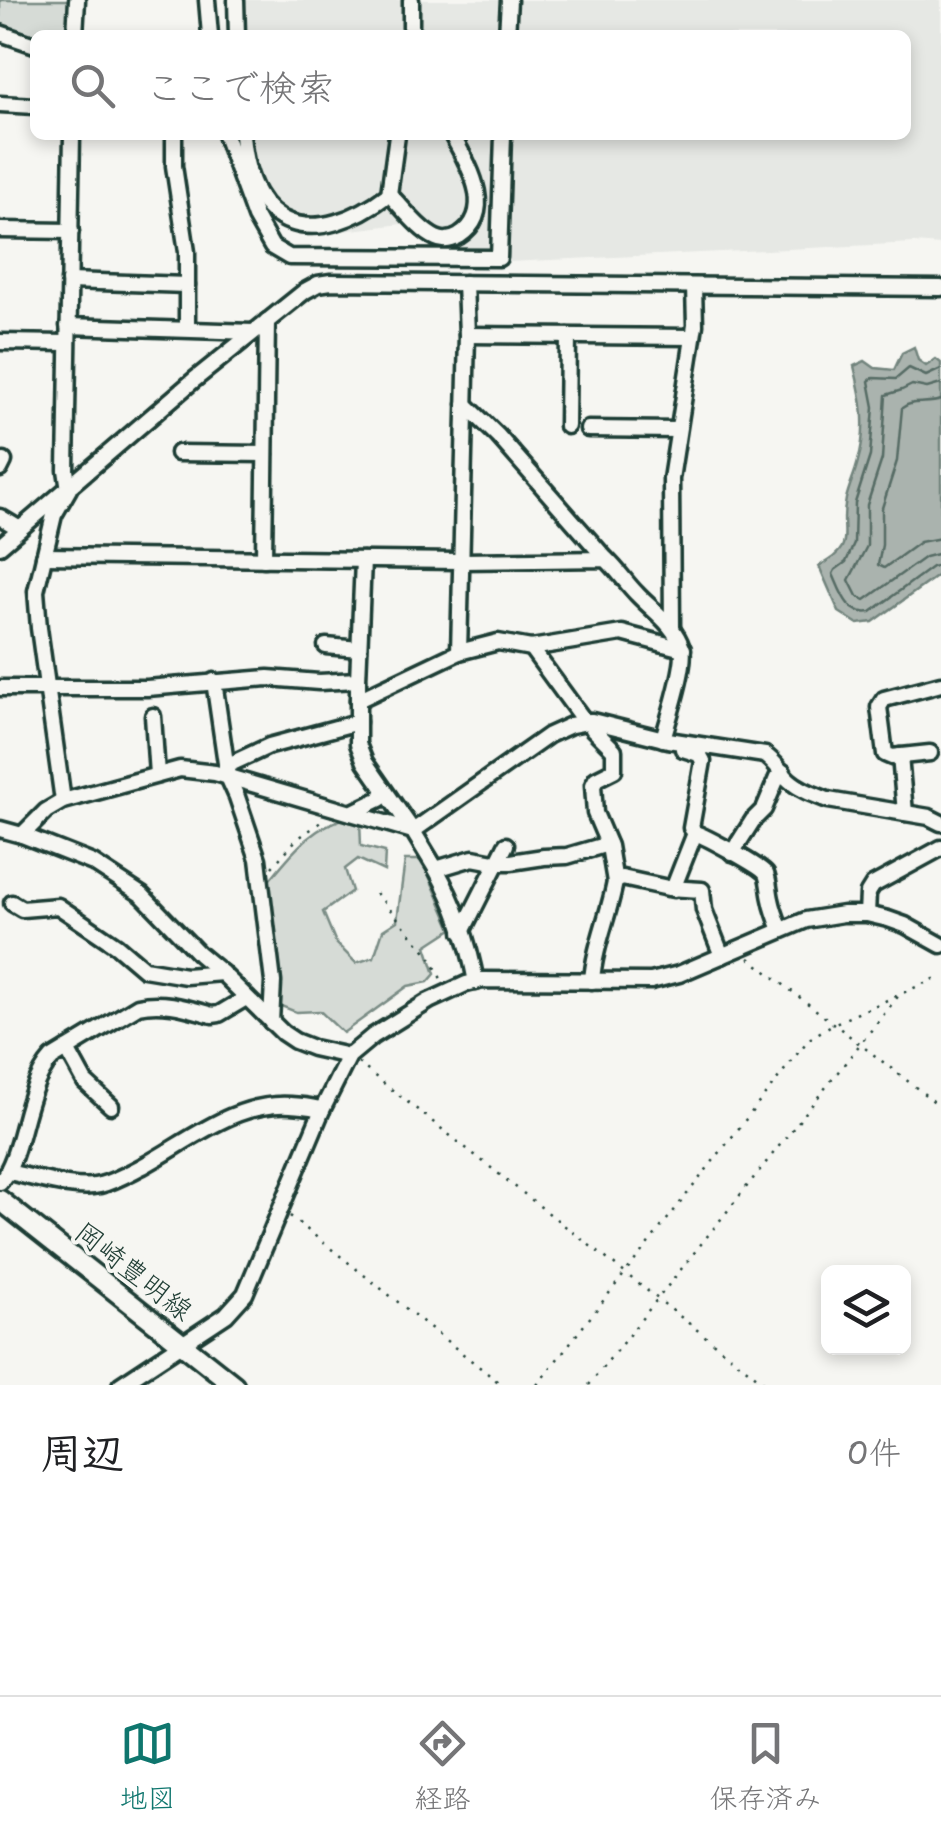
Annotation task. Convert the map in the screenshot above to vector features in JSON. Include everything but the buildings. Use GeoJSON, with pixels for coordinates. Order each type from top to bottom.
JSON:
{"type":"FeatureCollection","features":[{"type":"Feature","properties":{"kind":"main road","name":"岡崎豊明線"},"geometry":{"type":"LineString","coordinates":[[0,1200],[234,1385]]}},
{"type":"Feature","properties":{"kind":"street"},"geometry":{"type":"LineString","coordinates":[[76,30],[77,0]]}},
{"type":"Feature","properties":{"kind":"street"},"geometry":{"type":"LineString","coordinates":[[208,0],[210,30]]}},
{"type":"Feature","properties":{"kind":"street"},"geometry":{"type":"LineString","coordinates":[[236,0],[237,30]]}},
{"type":"Feature","properties":{"kind":"street"},"geometry":{"type":"LineString","coordinates":[[411,0],[411,30]]}},
{"type":"Feature","properties":{"kind":"street"},"geometry":{"type":"LineString","coordinates":[[507,30],[509,0]]}},
{"type":"Feature","properties":{"kind":"street"},"geometry":{"type":"LineString","coordinates":[[0,33],[30,43]]}},
{"type":"Feature","properties":{"kind":"street"},"geometry":{"type":"LineString","coordinates":[[0,104],[30,106]]}},
{"type":"Feature","properties":{"kind":"street"},"geometry":{"type":"LineString","coordinates":[[63,801],[36,590],[54,515],[68,489],[72,140]]}},
{"type":"Feature","properties":{"kind":"street"},"geometry":{"type":"LineString","coordinates":[[174,140],[187,252],[187,329]]}},
{"type":"Feature","properties":{"kind":"street"},"geometry":{"type":"LineString","coordinates":[[227,140],[255,218],[272,247],[288,256],[499,258],[504,140]]}},
{"type":"Feature","properties":{"kind":"street"},"geometry":{"type":"LineString","coordinates":[[243,140],[248,168],[261,200],[280,218],[302,225],[328,224],[360,214],[389,194],[397,140]]}},
{"type":"Feature","properties":{"kind":"street"},"geometry":{"type":"LineString","coordinates":[[389,194],[435,238],[448,241],[461,235],[474,218],[478,192],[455,140]]}},
{"type":"Feature","properties":{"kind":"street"},"geometry":{"type":"LineString","coordinates":[[0,230],[71,231]]}},
{"type":"Feature","properties":{"kind":"street"},"geometry":{"type":"LineString","coordinates":[[69,281],[187,285]]}},
{"type":"Feature","properties":{"kind":"street"},"geometry":{"type":"LineString","coordinates":[[460,652],[467,335],[464,283]]}},
{"type":"Feature","properties":{"kind":"street"},"geometry":{"type":"LineString","coordinates":[[0,546],[194,380],[305,290],[318,284],[941,288]]}},
{"type":"Feature","properties":{"kind":"street"},"geometry":{"type":"LineString","coordinates":[[672,628],[671,479],[695,325],[694,287]]}},
{"type":"Feature","properties":{"kind":"street"},"geometry":{"type":"LineString","coordinates":[[264,559],[267,321]]}},
{"type":"Feature","properties":{"kind":"street"},"geometry":{"type":"LineString","coordinates":[[68,326],[253,332]]}},
{"type":"Feature","properties":{"kind":"street"},"geometry":{"type":"LineString","coordinates":[[467,335],[692,337]]}},
{"type":"Feature","properties":{"kind":"street"},"geometry":{"type":"LineString","coordinates":[[567,426],[568,336]]}},
{"type":"Feature","properties":{"kind":"street"},"geometry":{"type":"LineString","coordinates":[[0,342],[67,343]]}},
{"type":"Feature","properties":{"kind":"street"},"geometry":{"type":"LineString","coordinates":[[466,404],[634,592],[672,628],[683,649],[666,739]]}},
{"type":"Feature","properties":{"kind":"street"},"geometry":{"type":"LineString","coordinates":[[588,429],[677,430]]}},
{"type":"Feature","properties":{"kind":"street"},"geometry":{"type":"LineString","coordinates":[[178,453],[266,454]]}},
{"type":"Feature","properties":{"kind":"street"},"geometry":{"type":"LineString","coordinates":[[0,517],[20,529]]}},
{"type":"Feature","properties":{"kind":"street"},"geometry":{"type":"LineString","coordinates":[[44,556],[462,562],[606,559]]}},
{"type":"Feature","properties":{"kind":"street"},"geometry":{"type":"LineString","coordinates":[[363,560],[358,744],[445,885],[476,982]]}},
{"type":"Feature","properties":{"kind":"street"},"geometry":{"type":"LineString","coordinates":[[358,700],[460,652],[498,642],[531,648],[622,633],[683,649]]}},
{"type":"Feature","properties":{"kind":"street"},"geometry":{"type":"LineString","coordinates":[[326,646],[359,650]]}},
{"type":"Feature","properties":{"kind":"street"},"geometry":{"type":"LineString","coordinates":[[531,648],[593,729],[614,750],[614,770],[596,779],[593,785],[595,813],[608,844],[614,882],[592,981]]}},
{"type":"Feature","properties":{"kind":"street"},"geometry":{"type":"LineString","coordinates":[[0,688],[148,688],[268,678],[358,680]]}},
{"type":"Feature","properties":{"kind":"street"},"geometry":{"type":"LineString","coordinates":[[214,681],[227,772],[258,858],[274,982],[271,1022]]}},
{"type":"Feature","properties":{"kind":"street"},"geometry":{"type":"LineString","coordinates":[[930,753],[888,757],[883,750],[880,703],[941,684]]}},
{"type":"Feature","properties":{"kind":"street"},"geometry":{"type":"LineString","coordinates":[[153,716],[157,775]]}},
{"type":"Feature","properties":{"kind":"street"},"geometry":{"type":"LineString","coordinates":[[412,831],[549,735],[588,721],[666,739],[766,755],[789,780],[812,794],[941,823]]}},
{"type":"Feature","properties":{"kind":"street"},"geometry":{"type":"LineString","coordinates":[[227,772],[268,746],[358,722]]}},
{"type":"Feature","properties":{"kind":"street"},"geometry":{"type":"LineString","coordinates":[[666,739],[672,746],[702,758],[691,828],[765,872],[781,930]]}},
{"type":"Feature","properties":{"kind":"street"},"geometry":{"type":"LineString","coordinates":[[900,756],[905,813]]}},
{"type":"Feature","properties":{"kind":"street"},"geometry":{"type":"LineString","coordinates":[[22,835],[46,811],[63,801],[180,768],[227,772],[412,831]]}},
{"type":"Feature","properties":{"kind":"street"},"geometry":{"type":"LineString","coordinates":[[732,853],[752,820],[764,809],[783,772]]}},
{"type":"Feature","properties":{"kind":"street"},"geometry":{"type":"LineString","coordinates":[[344,811],[380,800],[384,790]]}},
{"type":"Feature","properties":{"kind":"street"},"geometry":{"type":"LineString","coordinates":[[0,828],[93,864],[142,895],[199,954],[295,1042],[349,1056]]}},
{"type":"Feature","properties":{"kind":"street"},"geometry":{"type":"LineString","coordinates":[[672,888],[695,833]]}},
{"type":"Feature","properties":{"kind":"street"},"geometry":{"type":"LineString","coordinates":[[436,870],[473,858],[498,862],[567,856],[608,844]]}},
{"type":"Feature","properties":{"kind":"street"},"geometry":{"type":"LineString","coordinates":[[462,932],[506,845]]}},
{"type":"Feature","properties":{"kind":"street"},"geometry":{"type":"LineString","coordinates":[[867,914],[868,893],[873,884],[941,848]]}},
{"type":"Feature","properties":{"kind":"street"},"geometry":{"type":"LineString","coordinates":[[614,882],[628,878],[702,890],[704,910],[722,956]]}},
{"type":"Feature","properties":{"kind":"street"},"geometry":{"type":"LineString","coordinates":[[12,904],[22,909],[58,906],[144,969],[186,976],[222,974]]}},
{"type":"Feature","properties":{"kind":"street"},"geometry":{"type":"LineString","coordinates":[[120,1385],[226,1314],[244,1294],[349,1056],[373,1036],[448,991],[476,982],[509,979],[651,981],[680,974],[781,930],[824,916],[867,914],[905,925],[941,945]]}},
{"type":"Feature","properties":{"kind":"street"},"geometry":{"type":"LineString","coordinates":[[246,998],[212,1015],[169,1004],[138,1006],[67,1049],[46,1065],[27,1107],[4,1177],[80,1186],[103,1184],[223,1120],[250,1110],[274,1104],[322,1110]]}},
{"type":"Feature","properties":{"kind":"street"},"geometry":{"type":"LineString","coordinates":[[67,1049],[85,1082],[110,1106]]}},
{"type":"Feature","properties":{"kind":"path"},"geometry":{"type":"LineString","coordinates":[[261,877],[296,840],[344,811]]}},
{"type":"Feature","properties":{"kind":"path"},"geometry":{"type":"LineString","coordinates":[[376,893],[430,956],[448,991]]}},
{"type":"Feature","properties":{"kind":"path"},"geometry":{"type":"LineString","coordinates":[[743,948],[748,956],[941,1108]]}},
{"type":"Feature","properties":{"kind":"path"},"geometry":{"type":"LineString","coordinates":[[536,1385],[808,1038],[941,976]]}},
{"type":"Feature","properties":{"kind":"path"},"geometry":{"type":"LineString","coordinates":[[589,1385],[900,992]]}},
{"type":"Feature","properties":{"kind":"path"},"geometry":{"type":"LineString","coordinates":[[349,1056],[767,1385]]}},
{"type":"Feature","properties":{"kind":"path"},"geometry":{"type":"LineString","coordinates":[[281,1208],[502,1385]]}},
{"type":"Feature","properties":{"kind":"shaded area"},"geometry":{"type":"Polygon","coordinates":[[[0,0],[70,0],[68,30],[30,30],[30,37],[0,27],[0,0]]]}},
{"type":"Feature","properties":{"kind":"shaded area"},"geometry":{"type":"Polygon","coordinates":[[[241,0],[941,0],[941,245],[914,243],[467,264],[427,221],[343,231],[296,220],[267,197],[253,162],[251,140],[911,140],[911,30],[243,30],[241,0]]]}},
{"type":"Feature","properties":{"kind":"shaded area"},"geometry":{"type":"Polygon","coordinates":[[[350,817],[360,820],[361,846],[385,852],[384,871],[358,859],[345,869],[352,891],[323,912],[336,943],[356,963],[374,957],[383,930],[397,921],[405,860],[422,860],[452,929],[426,946],[435,974],[428,982],[408,986],[343,1033],[320,1011],[296,1012],[276,1004],[267,883],[313,834],[350,817]]]}},
{"type":"Feature","properties":{"kind":"water"},"geometry":{"type":"Polygon","coordinates":[[[914,347],[918,360],[926,366],[936,359],[941,363],[941,573],[873,622],[858,624],[839,612],[819,566],[843,545],[846,499],[861,448],[863,413],[854,366],[865,361],[875,368],[894,370],[902,353],[914,347]]]}}]}
